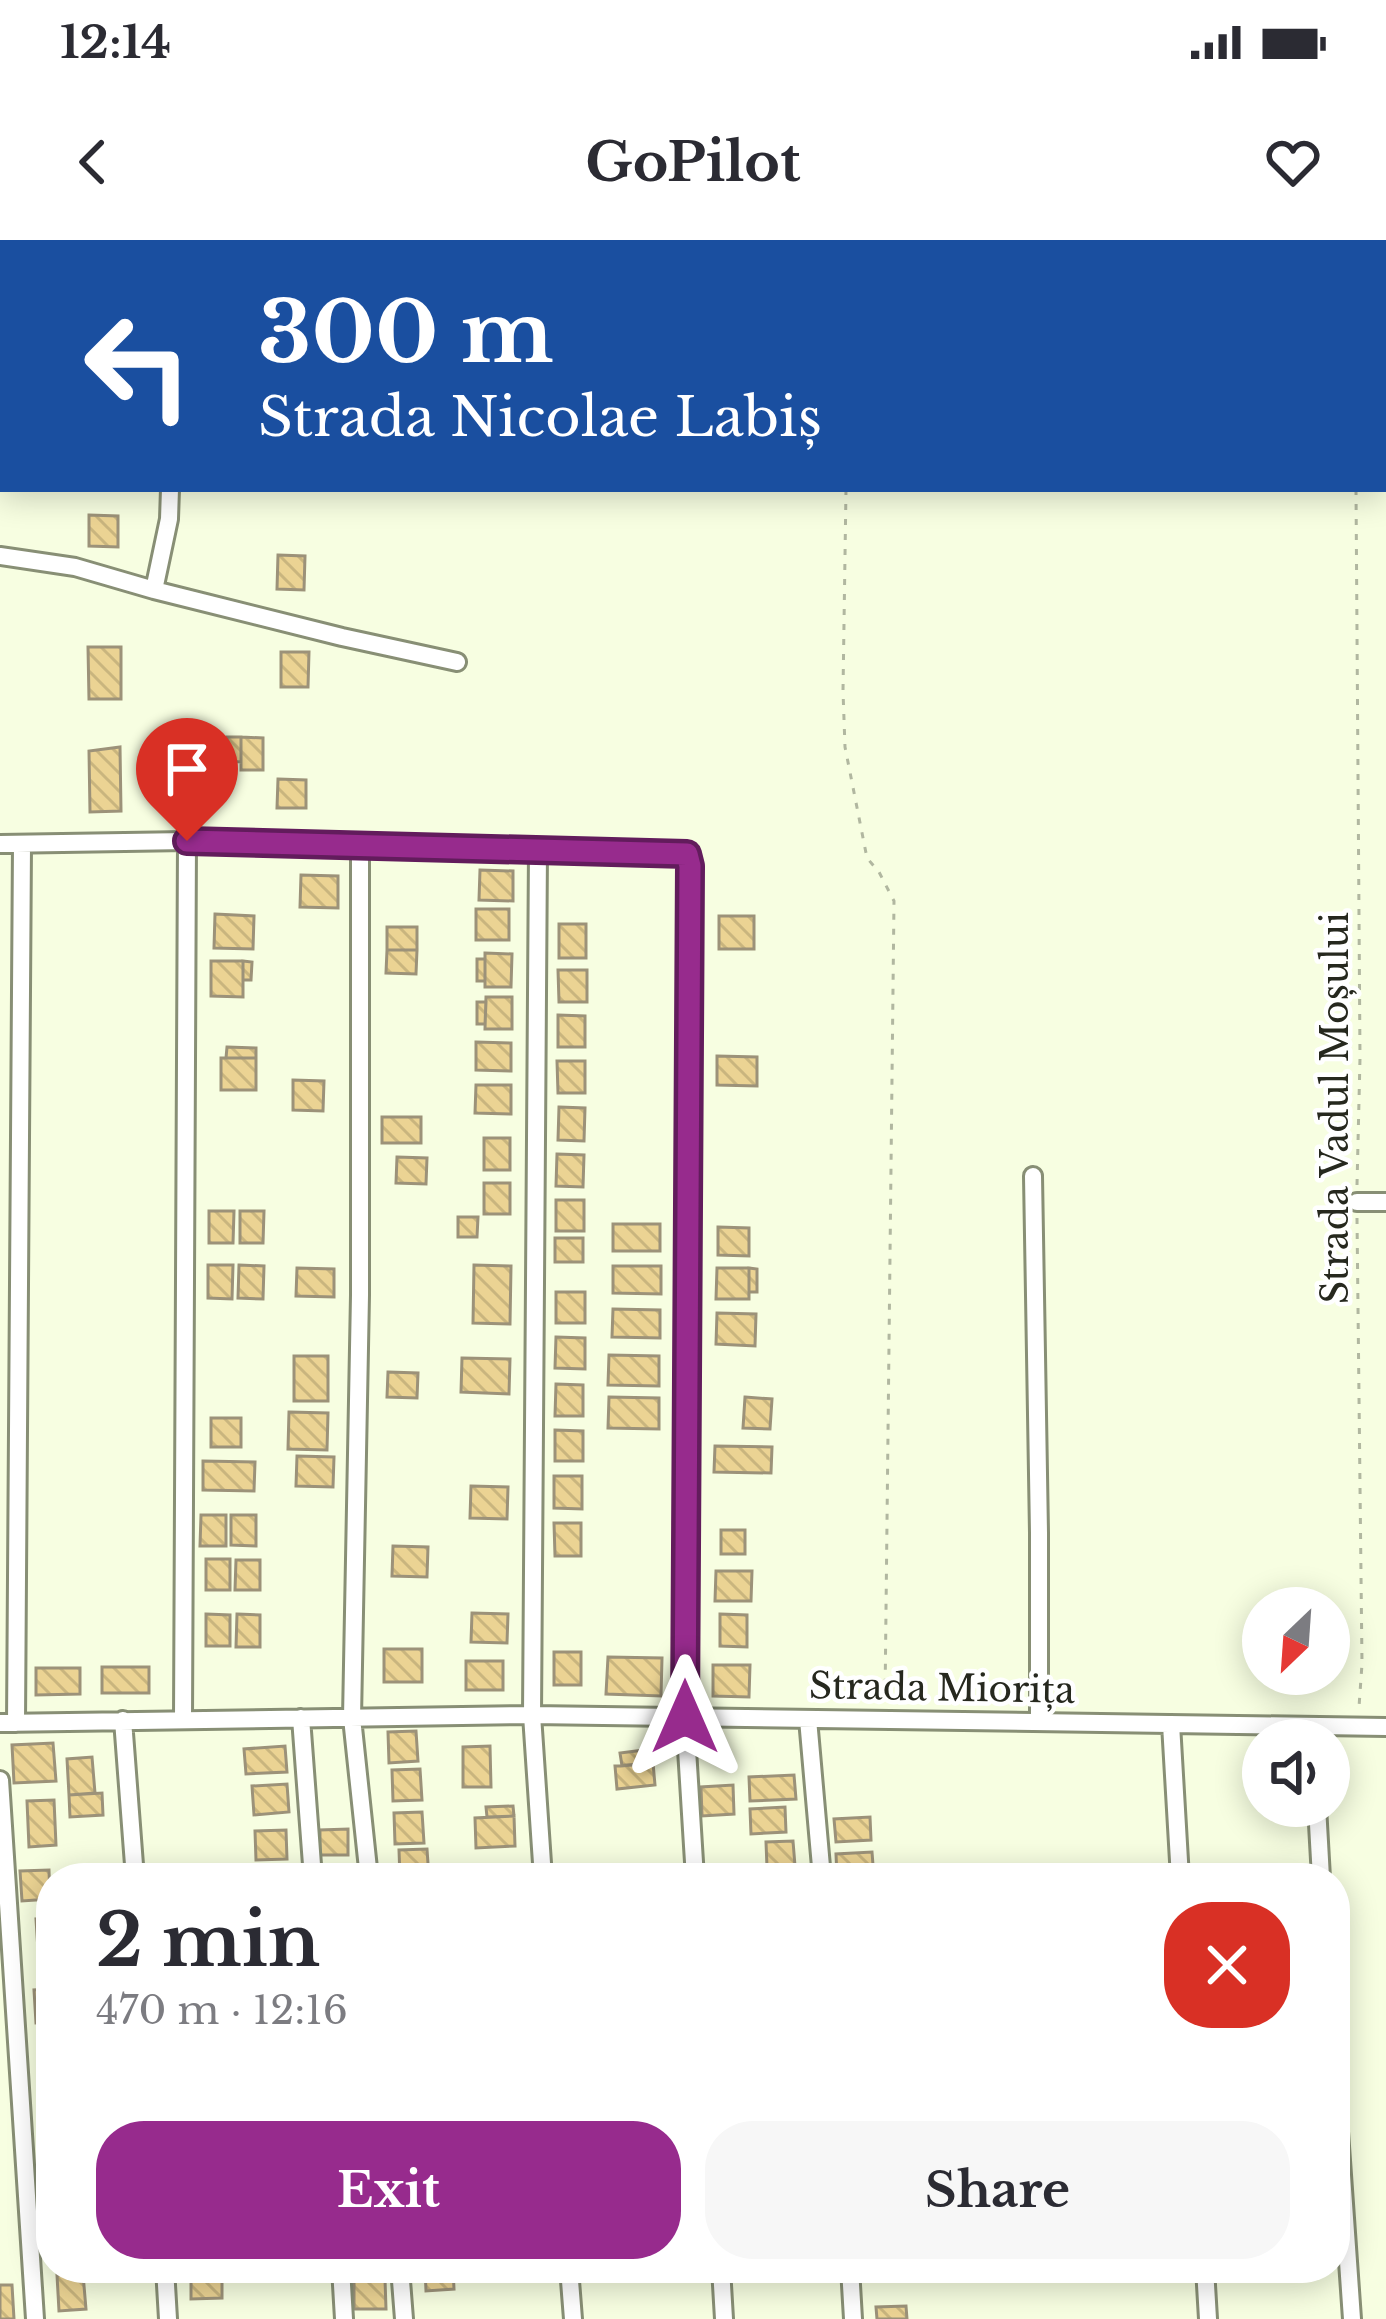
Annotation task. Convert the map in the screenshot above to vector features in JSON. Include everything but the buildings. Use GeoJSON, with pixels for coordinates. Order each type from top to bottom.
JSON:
{"type":"FeatureCollection","features":[{"type":"Feature","properties":{"kind":"street"},"geometry":{"type":"LineString","coordinates":[[154,590],[170,492]]}},
{"type":"Feature","properties":{"kind":"street"},"geometry":{"type":"LineString","coordinates":[[0,556],[75,567],[457,662]]}},
{"type":"Feature","properties":{"kind":"street"},"geometry":{"type":"LineString","coordinates":[[183,1719],[187,841]]}},
{"type":"Feature","properties":{"kind":"street"},"geometry":{"type":"LineString","coordinates":[[0,844],[187,841],[687,854],[685,1717],[694,1863]]}},
{"type":"Feature","properties":{"kind":"street"},"geometry":{"type":"LineString","coordinates":[[8,1723],[22,844]]}},
{"type":"Feature","properties":{"kind":"street"},"geometry":{"type":"LineString","coordinates":[[360,846],[360,1295],[352,1718],[367,1863]]}},
{"type":"Feature","properties":{"kind":"street"},"geometry":{"type":"LineString","coordinates":[[538,850],[532,1715],[541,1863]]}},
{"type":"Feature","properties":{"kind":"street"},"geometry":{"type":"LineString","coordinates":[[1033,1176],[1040,1722]]}},
{"type":"Feature","properties":{"kind":"street"},"geometry":{"type":"LineString","coordinates":[[1357,1202],[1386,1202]]}},
{"type":"Feature","properties":{"kind":"street","name":"Strada Miorița"},"geometry":{"type":"LineString","coordinates":[[8,1723],[532,1715],[1242,1729]]}},
{"type":"Feature","properties":{"kind":"street"},"geometry":{"type":"LineString","coordinates":[[301,1718],[312,1863]]}},
{"type":"Feature","properties":{"kind":"street"},"geometry":{"type":"LineString","coordinates":[[808,1719],[821,1863]]}},
{"type":"Feature","properties":{"kind":"street"},"geometry":{"type":"LineString","coordinates":[[122,1720],[134,1863]]}},
{"type":"Feature","properties":{"kind":"street"},"geometry":{"type":"LineString","coordinates":[[1171,1724],[1179,1863]]}},
{"type":"Feature","properties":{"kind":"street","name":"Strada Miorița"},"geometry":{"type":"LineString","coordinates":[[1350,1727],[1386,1727]]}},
{"type":"Feature","properties":{"kind":"street"},"geometry":{"type":"LineString","coordinates":[[0,1780],[35,2319]]}},
{"type":"Feature","properties":{"kind":"street"},"geometry":{"type":"LineString","coordinates":[[1318,1827],[1321,1863]]}},
{"type":"Feature","properties":{"kind":"street"},"geometry":{"type":"LineString","coordinates":[[166,2283],[168,2319]]}},
{"type":"Feature","properties":{"kind":"street"},"geometry":{"type":"LineString","coordinates":[[342,2283],[344,2319]]}},
{"type":"Feature","properties":{"kind":"street"},"geometry":{"type":"LineString","coordinates":[[401,2283],[404,2319]]}},
{"type":"Feature","properties":{"kind":"street"},"geometry":{"type":"LineString","coordinates":[[570,2283],[573,2319]]}},
{"type":"Feature","properties":{"kind":"street"},"geometry":{"type":"LineString","coordinates":[[722,2283],[724,2319]]}},
{"type":"Feature","properties":{"kind":"street"},"geometry":{"type":"LineString","coordinates":[[851,2283],[853,2319]]}},
{"type":"Feature","properties":{"kind":"street"},"geometry":{"type":"LineString","coordinates":[[1206,2283],[1208,2319]]}},
{"type":"Feature","properties":{"kind":"street"},"geometry":{"type":"LineString","coordinates":[[1350,2283],[1352,2319]]}},
{"type":"Feature","properties":{"kind":"path"},"geometry":{"type":"LineString","coordinates":[[846,492],[845,746],[867,858],[894,901],[884,1720]]}},
{"type":"Feature","properties":{"kind":"path","name":"Strada Vadul Moșului"},"geometry":{"type":"LineString","coordinates":[[1356,492],[1362,1664],[1357,1726]]}},
{"type":"Feature","properties":{"kind":"route"},"geometry":{"type":"LineString","coordinates":[[187,841],[687,854],[685,1717]]}}]}
